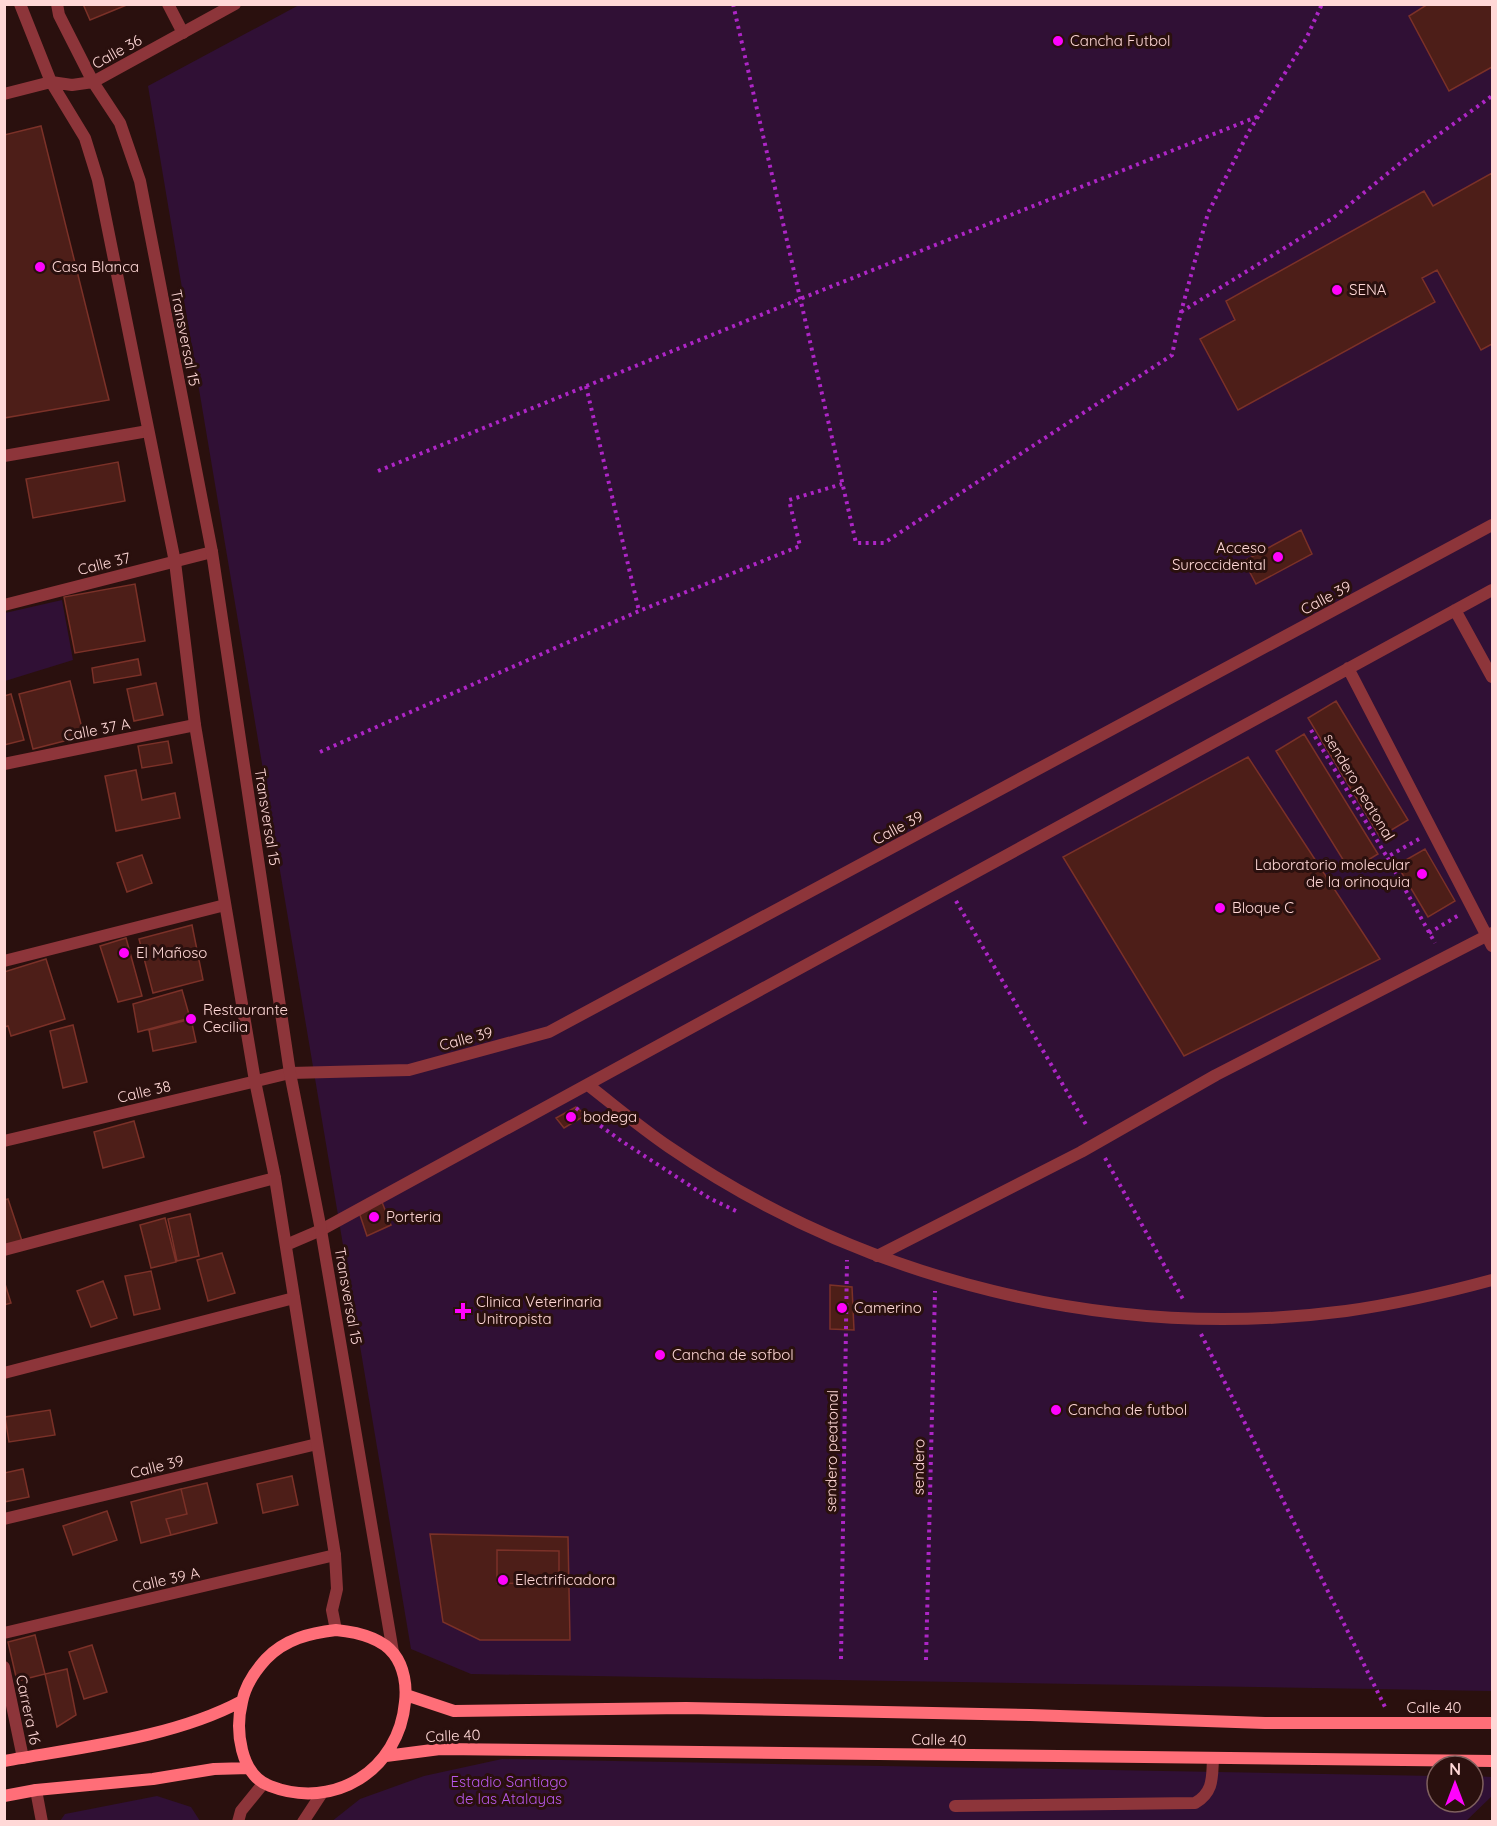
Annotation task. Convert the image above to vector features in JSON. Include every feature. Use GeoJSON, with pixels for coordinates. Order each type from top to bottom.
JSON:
{"type":"FeatureCollection","features":[{"type":"Feature","properties":{"kind":"main road"},"geometry":{"type":"LineString","coordinates":[[336,1630],[366,1636],[381,1642],[393,1652],[401,1665],[406,1695],[404,1717],[397,1737],[386,1755],[369,1774],[347,1786],[322,1793],[292,1792],[263,1784],[249,1768],[241,1747],[239,1724],[242,1701],[251,1678],[267,1658],[287,1642],[311,1633],[336,1630]]}},
{"type":"Feature","properties":{"kind":"main road","name":"Calle 40"},"geometry":{"type":"LineString","coordinates":[[406,1695],[454,1711],[686,1708],[1265,1723],[1492,1723]]}},
{"type":"Feature","properties":{"kind":"main road"},"geometry":{"type":"LineString","coordinates":[[4,1761],[133,1738],[216,1715],[242,1701]]}},
{"type":"Feature","properties":{"kind":"main road","name":"Calle 40"},"geometry":{"type":"LineString","coordinates":[[386,1755],[440,1749],[1492,1761]]}},
{"type":"Feature","properties":{"kind":"main road"},"geometry":{"type":"LineString","coordinates":[[4,1796],[36,1790],[153,1779],[213,1769],[249,1768]]}},
{"type":"Feature","properties":{"kind":"street"},"geometry":{"type":"LineString","coordinates":[[20,4],[51,82],[86,138],[98,180],[175,562],[195,725],[255,1081],[275,1178],[335,1555],[337,1589],[332,1610],[336,1630]]}},
{"type":"Feature","properties":{"kind":"street","name":"Transversal 15"},"geometry":{"type":"LineString","coordinates":[[57,4],[59,15],[93,82],[120,123],[140,181],[212,552],[290,1073],[321,1230],[393,1652]]}},
{"type":"Feature","properties":{"kind":"street"},"geometry":{"type":"LineString","coordinates":[[168,4],[183,33]]}},
{"type":"Feature","properties":{"kind":"street","name":"Calle 36"},"geometry":{"type":"LineString","coordinates":[[4,94],[51,82],[72,85],[93,82],[235,4]]}},
{"type":"Feature","properties":{"kind":"street"},"geometry":{"type":"LineString","coordinates":[[4,456],[148,431]]}},
{"type":"Feature","properties":{"kind":"street","name":"Calle 39"},"geometry":{"type":"LineString","coordinates":[[290,1073],[409,1070],[549,1032],[1492,525]]}},
{"type":"Feature","properties":{"kind":"street","name":"Calle 37"},"geometry":{"type":"LineString","coordinates":[[4,604],[212,552]]}},
{"type":"Feature","properties":{"kind":"street"},"geometry":{"type":"LineString","coordinates":[[286,1245],[321,1230],[588,1085],[1492,590]]}},
{"type":"Feature","properties":{"kind":"street"},"geometry":{"type":"LineString","coordinates":[[1455,610],[1492,677]]}},
{"type":"Feature","properties":{"kind":"street"},"geometry":{"type":"LineString","coordinates":[[877,1256],[1081,1152],[1216,1075],[1443,958],[1491,938],[1472,907],[1348,668]]}},
{"type":"Feature","properties":{"kind":"street","name":"Calle 37 A"},"geometry":{"type":"LineString","coordinates":[[4,764],[195,725]]}},
{"type":"Feature","properties":{"kind":"street"},"geometry":{"type":"LineString","coordinates":[[4,961],[225,905]]}},
{"type":"Feature","properties":{"kind":"street","name":"Calle 38"},"geometry":{"type":"LineString","coordinates":[[4,1141],[290,1073]]}},
{"type":"Feature","properties":{"kind":"street"},"geometry":{"type":"LineString","coordinates":[[588,1085],[660,1141],[711,1174],[801,1223],[877,1256],[992,1291],[1042,1302],[1122,1314],[1193,1318],[1295,1316],[1345,1311],[1436,1295],[1492,1280]]}},
{"type":"Feature","properties":{"kind":"street"},"geometry":{"type":"LineString","coordinates":[[4,1250],[275,1178]]}},
{"type":"Feature","properties":{"kind":"street"},"geometry":{"type":"LineString","coordinates":[[4,1373],[294,1298]]}},
{"type":"Feature","properties":{"kind":"street","name":"Calle 39"},"geometry":{"type":"LineString","coordinates":[[4,1520],[317,1444]]}},
{"type":"Feature","properties":{"kind":"street","name":"Calle 39 A"},"geometry":{"type":"LineString","coordinates":[[4,1634],[335,1555]]}},
{"type":"Feature","properties":{"kind":"street","name":"Carrera 16"},"geometry":{"type":"LineString","coordinates":[[4,1668],[23,1758]]}},
{"type":"Feature","properties":{"kind":"street"},"geometry":{"type":"LineString","coordinates":[[955,1806],[1195,1803],[1204,1798],[1211,1786],[1213,1758]]}},
{"type":"Feature","properties":{"kind":"street"},"geometry":{"type":"LineString","coordinates":[[238,1821],[240,1810],[263,1784]]}},
{"type":"Feature","properties":{"kind":"street"},"geometry":{"type":"LineString","coordinates":[[36,1790],[42,1821]]}},
{"type":"Feature","properties":{"kind":"street"},"geometry":{"type":"LineString","coordinates":[[303,1821],[322,1793]]}},
{"type":"Feature","properties":{"kind":"path"},"geometry":{"type":"LineString","coordinates":[[733,4],[856,543],[884,543],[1172,355],[1181,312],[1208,213],[1248,133],[1306,39],[1322,4]]}},
{"type":"Feature","properties":{"kind":"path"},"geometry":{"type":"LineString","coordinates":[[1181,312],[1333,218],[1409,156],[1492,96]]}},
{"type":"Feature","properties":{"kind":"path"},"geometry":{"type":"LineString","coordinates":[[378,471],[800,298],[1259,115]]}},
{"type":"Feature","properties":{"kind":"path"},"geometry":{"type":"LineString","coordinates":[[586,386],[639,611]]}},
{"type":"Feature","properties":{"kind":"path"},"geometry":{"type":"LineString","coordinates":[[320,752],[639,611],[800,546],[789,500],[842,484]]}},
{"type":"Feature","properties":{"kind":"path","name":"sendero peatonal"},"geometry":{"type":"LineString","coordinates":[[1311,730],[1387,857],[1443,958]]}},
{"type":"Feature","properties":{"kind":"path"},"geometry":{"type":"LineString","coordinates":[[1387,857],[1433,831]]}},
{"type":"Feature","properties":{"kind":"path"},"geometry":{"type":"LineString","coordinates":[[1429,933],[1472,907]]}},
{"type":"Feature","properties":{"kind":"path","name":"sendero peatonal"},"geometry":{"type":"LineString","coordinates":[[841,1659],[847,1244]]}},
{"type":"Feature","properties":{"kind":"path","name":"sendero"},"geometry":{"type":"LineString","coordinates":[[926,1660],[935,1275]]}},
{"type":"Feature","properties":{"kind":"green space"},"geometry":{"type":"Polygon","coordinates":[[[299,5],[1492,5],[1492,1691],[471,1674],[411,1649],[148,86],[299,5]]]}},
{"type":"Feature","properties":{"kind":"green space"},"geometry":{"type":"Polygon","coordinates":[[[62,600],[73,660],[5,681],[5,613],[62,600]]]}},
{"type":"Feature","properties":{"kind":"green space","name":"Estadio Santiago de las Atalayas"},"geometry":{"type":"Polygon","coordinates":[[[502,1759],[1425,1776],[1425,1814],[1473,1814],[1465,1822],[331,1822],[360,1799],[424,1776],[502,1759]]]}},
{"type":"Feature","properties":{"kind":"green space","name":"Estadio Santiago de las Atalayas"},"geometry":{"type":"Polygon","coordinates":[[[1485,1777],[1492,1777],[1492,1796],[1485,1803],[1485,1777]]]}},
{"type":"Feature","properties":{"kind":"green space"},"geometry":{"type":"Polygon","coordinates":[[[157,1796],[191,1807],[200,1821],[60,1821],[65,1814],[157,1796]]]}},
{"type":"Feature","properties":{"kind":"building"},"geometry":{"type":"Polygon","coordinates":[[[83,4],[129,4],[90,20],[83,4]]]}},
{"type":"Feature","properties":{"kind":"building"},"geometry":{"type":"Polygon","coordinates":[[[1428,4],[1492,4],[1492,67],[1449,91],[1409,16],[1428,4]]]}},
{"type":"Feature","properties":{"kind":"building","name":"Casa Blanca"},"geometry":{"type":"Polygon","coordinates":[[[41,126],[109,400],[4,418],[4,135],[41,126]]]}},
{"type":"Feature","properties":{"kind":"building","name":"SENA"},"geometry":{"type":"Polygon","coordinates":[[[1492,173],[1492,344],[1481,350],[1437,270],[1422,278],[1435,302],[1238,410],[1200,339],[1235,320],[1226,301],[1424,191],[1433,206],[1492,173]]]}},
{"type":"Feature","properties":{"kind":"building"},"geometry":{"type":"Polygon","coordinates":[[[118,462],[125,501],[33,518],[26,479],[118,462]]]}},
{"type":"Feature","properties":{"kind":"building","name":"Acceso Suroccidental"},"geometry":{"type":"Polygon","coordinates":[[[1301,530],[1312,554],[1256,584],[1244,561],[1301,530]]]}},
{"type":"Feature","properties":{"kind":"building"},"geometry":{"type":"Polygon","coordinates":[[[135,584],[145,641],[75,653],[64,597],[135,584]]]}},
{"type":"Feature","properties":{"kind":"building"},"geometry":{"type":"Polygon","coordinates":[[[138,659],[141,675],[94,683],[92,668],[138,659]]]}},
{"type":"Feature","properties":{"kind":"building"},"geometry":{"type":"Polygon","coordinates":[[[70,681],[84,736],[33,749],[19,694],[70,681]]]}},
{"type":"Feature","properties":{"kind":"building"},"geometry":{"type":"Polygon","coordinates":[[[156,683],[163,715],[134,721],[127,689],[156,683]]]}},
{"type":"Feature","properties":{"kind":"building"},"geometry":{"type":"Polygon","coordinates":[[[11,694],[24,740],[4,745],[4,696],[11,694]]]}},
{"type":"Feature","properties":{"kind":"building"},"geometry":{"type":"Polygon","coordinates":[[[1336,701],[1408,820],[1380,837],[1308,718],[1336,701]]]}},
{"type":"Feature","properties":{"kind":"building"},"geometry":{"type":"Polygon","coordinates":[[[1304,734],[1378,854],[1350,871],[1276,751],[1304,734]]]}},
{"type":"Feature","properties":{"kind":"building"},"geometry":{"type":"Polygon","coordinates":[[[168,741],[172,763],[142,768],[138,746],[168,741]]]}},
{"type":"Feature","properties":{"kind":"building","name":"Bloque C"},"geometry":{"type":"Polygon","coordinates":[[[1248,757],[1380,959],[1184,1056],[1063,857],[1248,757]]]}},
{"type":"Feature","properties":{"kind":"building"},"geometry":{"type":"Polygon","coordinates":[[[136,770],[142,800],[175,793],[180,818],[116,831],[105,776],[136,770]]]}},
{"type":"Feature","properties":{"kind":"building","name":"Laboratorio molecular de la orinoquia"},"geometry":{"type":"Polygon","coordinates":[[[1425,849],[1455,901],[1428,917],[1397,865],[1425,849]]]}},
{"type":"Feature","properties":{"kind":"building"},"geometry":{"type":"Polygon","coordinates":[[[142,855],[152,883],[127,892],[117,863],[142,855]]]}},
{"type":"Feature","properties":{"kind":"building"},"geometry":{"type":"Polygon","coordinates":[[[192,925],[203,980],[153,993],[139,939],[192,925]]]}},
{"type":"Feature","properties":{"kind":"building"},"geometry":{"type":"Polygon","coordinates":[[[126,938],[142,996],[118,1002],[100,946],[126,938]]]}},
{"type":"Feature","properties":{"kind":"building"},"geometry":{"type":"Polygon","coordinates":[[[46,959],[65,1019],[11,1036],[8,1026],[4,1027],[4,972],[46,959]]]}},
{"type":"Feature","properties":{"kind":"building"},"geometry":{"type":"Polygon","coordinates":[[[182,990],[190,1018],[138,1032],[133,1004],[182,990]]]}},
{"type":"Feature","properties":{"kind":"building"},"geometry":{"type":"Polygon","coordinates":[[[191,1019],[196,1042],[153,1051],[149,1030],[191,1019]]]}},
{"type":"Feature","properties":{"kind":"building"},"geometry":{"type":"Polygon","coordinates":[[[73,1025],[87,1082],[63,1088],[50,1031],[73,1025]]]}},
{"type":"Feature","properties":{"kind":"building","name":"bodega"},"geometry":{"type":"Polygon","coordinates":[[[576,1107],[586,1115],[564,1128],[556,1118],[576,1107]]]}},
{"type":"Feature","properties":{"kind":"building"},"geometry":{"type":"Polygon","coordinates":[[[134,1121],[144,1157],[103,1168],[94,1132],[134,1121]]]}},
{"type":"Feature","properties":{"kind":"building","name":"Porteria"},"geometry":{"type":"Polygon","coordinates":[[[380,1197],[391,1225],[367,1236],[358,1209],[380,1197]]]}},
{"type":"Feature","properties":{"kind":"building"},"geometry":{"type":"Polygon","coordinates":[[[8,1199],[22,1241],[4,1246],[4,1200],[8,1199]]]}},
{"type":"Feature","properties":{"kind":"building"},"geometry":{"type":"Polygon","coordinates":[[[190,1214],[199,1256],[177,1261],[168,1219],[190,1214]]]}},
{"type":"Feature","properties":{"kind":"building"},"geometry":{"type":"Polygon","coordinates":[[[165,1218],[176,1262],[151,1268],[140,1225],[165,1218]]]}},
{"type":"Feature","properties":{"kind":"building"},"geometry":{"type":"Polygon","coordinates":[[[222,1253],[235,1293],[208,1301],[197,1260],[222,1253]]]}},
{"type":"Feature","properties":{"kind":"building"},"geometry":{"type":"Polygon","coordinates":[[[151,1271],[160,1309],[134,1315],[125,1276],[151,1271]]]}},
{"type":"Feature","properties":{"kind":"building"},"geometry":{"type":"Polygon","coordinates":[[[103,1281],[117,1318],[91,1327],[77,1291],[103,1281]]]}},
{"type":"Feature","properties":{"kind":"building"},"geometry":{"type":"Polygon","coordinates":[[[4,1285],[11,1303],[4,1305],[4,1285]]]}},
{"type":"Feature","properties":{"kind":"building","name":"Camerino"},"geometry":{"type":"Polygon","coordinates":[[[830,1285],[852,1287],[854,1330],[830,1329],[830,1285]]]}},
{"type":"Feature","properties":{"kind":"building"},"geometry":{"type":"Polygon","coordinates":[[[50,1410],[55,1435],[9,1442],[5,1417],[50,1410]]]}},
{"type":"Feature","properties":{"kind":"building"},"geometry":{"type":"Polygon","coordinates":[[[23,1469],[29,1497],[4,1502],[4,1473],[23,1469]]]}},
{"type":"Feature","properties":{"kind":"building"},"geometry":{"type":"Polygon","coordinates":[[[292,1476],[298,1505],[263,1513],[257,1484],[292,1476]]]}},
{"type":"Feature","properties":{"kind":"building"},"geometry":{"type":"Polygon","coordinates":[[[207,1483],[217,1523],[171,1535],[166,1519],[187,1514],[181,1489],[207,1483]]]}},
{"type":"Feature","properties":{"kind":"building"},"geometry":{"type":"Polygon","coordinates":[[[181,1489],[187,1514],[166,1519],[171,1535],[141,1543],[131,1502],[181,1489]]]}},
{"type":"Feature","properties":{"kind":"building"},"geometry":{"type":"Polygon","coordinates":[[[107,1511],[117,1540],[73,1555],[63,1526],[107,1511]]]}},
{"type":"Feature","properties":{"kind":"building","name":"Electrificadora"},"geometry":{"type":"Polygon","coordinates":[[[430,1534],[568,1537],[570,1640],[480,1640],[443,1622],[430,1534]]]}},
{"type":"Feature","properties":{"kind":"building"},"geometry":{"type":"Polygon","coordinates":[[[497,1550],[559,1551],[559,1584],[497,1583],[497,1550]]]}},
{"type":"Feature","properties":{"kind":"building"},"geometry":{"type":"Polygon","coordinates":[[[35,1635],[45,1674],[17,1681],[8,1642],[35,1635]]]}},
{"type":"Feature","properties":{"kind":"building"},"geometry":{"type":"Polygon","coordinates":[[[92,1645],[107,1692],[84,1699],[69,1652],[92,1645]]]}},
{"type":"Feature","properties":{"kind":"building"},"geometry":{"type":"Polygon","coordinates":[[[67,1669],[76,1715],[57,1727],[45,1674],[67,1669]]]}},
{"type":"Feature","properties":{"kind":"place","name":"Cancha Futbol"},"geometry":{"type":"Point","coordinates":[1058,41]}},
{"type":"Feature","properties":{"kind":"place","name":"Casa Blanca"},"geometry":{"type":"Point","coordinates":[40,267]}},
{"type":"Feature","properties":{"kind":"place","name":"SENA"},"geometry":{"type":"Point","coordinates":[1337,290]}},
{"type":"Feature","properties":{"kind":"place","name":"Acceso Suroccidental"},"geometry":{"type":"Point","coordinates":[1278,557]}},
{"type":"Feature","properties":{"kind":"place","name":"Laboratorio molecular de la orinoquia"},"geometry":{"type":"Point","coordinates":[1422,874]}},
{"type":"Feature","properties":{"kind":"place","name":"Bloque C"},"geometry":{"type":"Point","coordinates":[1220,908]}},
{"type":"Feature","properties":{"kind":"place","name":"El Mañoso"},"geometry":{"type":"Point","coordinates":[124,953]}},
{"type":"Feature","properties":{"kind":"place","name":"Restaurante Cecilia"},"geometry":{"type":"Point","coordinates":[191,1019]}},
{"type":"Feature","properties":{"kind":"place","name":"bodega"},"geometry":{"type":"Point","coordinates":[571,1117]}},
{"type":"Feature","properties":{"kind":"place","name":"Porteria"},"geometry":{"type":"Point","coordinates":[374,1217]}},
{"type":"Feature","properties":{"kind":"place","name":"Camerino"},"geometry":{"type":"Point","coordinates":[842,1308]}},
{"type":"Feature","properties":{"kind":"place","name":"Clinica Veterinaria Unitropista"},"geometry":{"type":"Point","coordinates":[463,1311]}},
{"type":"Feature","properties":{"kind":"place","name":"Cancha de sofbol"},"geometry":{"type":"Point","coordinates":[660,1355]}},
{"type":"Feature","properties":{"kind":"place","name":"Cancha de futbol"},"geometry":{"type":"Point","coordinates":[1056,1410]}},
{"type":"Feature","properties":{"kind":"place","name":"Electrificadora"},"geometry":{"type":"Point","coordinates":[503,1580]}}]}
